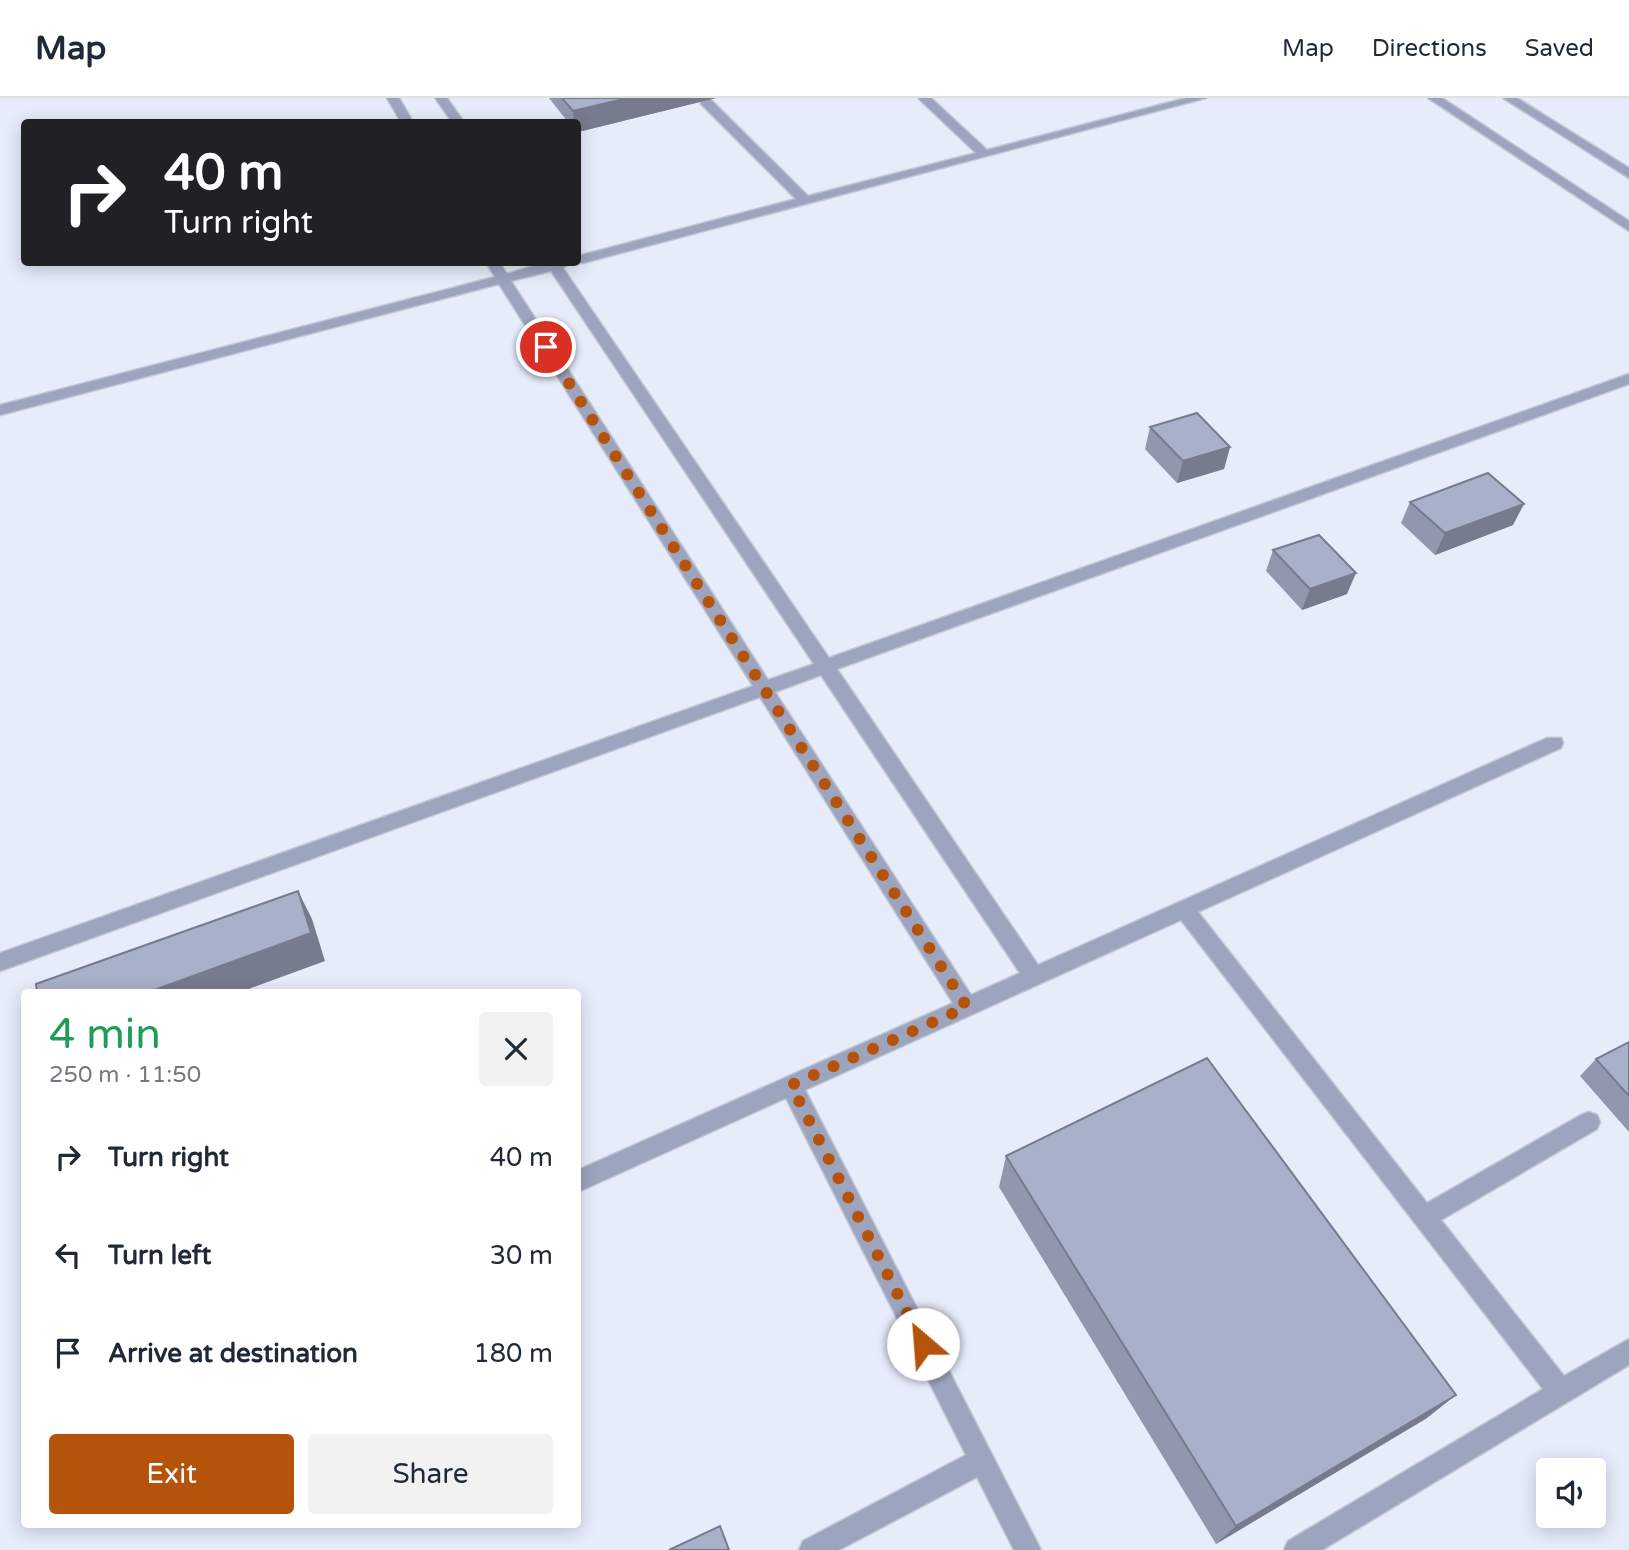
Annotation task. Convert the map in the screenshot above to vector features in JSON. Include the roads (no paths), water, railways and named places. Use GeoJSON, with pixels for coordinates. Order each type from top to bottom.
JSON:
{"type":"FeatureCollection","features":[{"type":"Feature","properties":{"kind":"lane"},"geometry":{"type":"LineString","coordinates":[[393,98],[405,119]]}},
{"type":"Feature","properties":{"kind":"lane"},"geometry":{"type":"LineString","coordinates":[[441,98],[456,119]]}},
{"type":"Feature","properties":{"kind":"lane"},"geometry":{"type":"LineString","coordinates":[[924,98],[985,154]]}},
{"type":"Feature","properties":{"kind":"lane"},"geometry":{"type":"LineString","coordinates":[[581,259],[1200,98]]}},
{"type":"Feature","properties":{"kind":"lane"},"geometry":{"type":"LineString","coordinates":[[1434,98],[1629,227]]}},
{"type":"Feature","properties":{"kind":"lane"},"geometry":{"type":"LineString","coordinates":[[1509,98],[1629,174]]}},
{"type":"Feature","properties":{"kind":"lane"},"geometry":{"type":"LineString","coordinates":[[705,101],[805,201]]}},
{"type":"Feature","properties":{"kind":"lane"},"geometry":{"type":"LineString","coordinates":[[494,266],[967,1007]]}},
{"type":"Feature","properties":{"kind":"lane"},"geometry":{"type":"LineString","coordinates":[[0,410],[551,266]]}},
{"type":"Feature","properties":{"kind":"lane"},"geometry":{"type":"LineString","coordinates":[[559,266],[1034,976]]}},
{"type":"Feature","properties":{"kind":"lane"},"geometry":{"type":"LineString","coordinates":[[0,962],[1629,379]]}},
{"type":"Feature","properties":{"kind":"lane"},"geometry":{"type":"LineString","coordinates":[[581,1180],[1554,743]]}},
{"type":"Feature","properties":{"kind":"lane"},"geometry":{"type":"LineString","coordinates":[[1184,909],[1561,1392]]}},
{"type":"Feature","properties":{"kind":"lane"},"geometry":{"type":"LineString","coordinates":[[791,1085],[1028,1550]]}},
{"type":"Feature","properties":{"kind":"lane"},"geometry":{"type":"LineString","coordinates":[[1424,1217],[1589,1122]]}},
{"type":"Feature","properties":{"kind":"lane"},"geometry":{"type":"LineString","coordinates":[[1297,1550],[1629,1351]]}},
{"type":"Feature","properties":{"kind":"lane"},"geometry":{"type":"LineString","coordinates":[[812,1550],[982,1461]]}}]}
